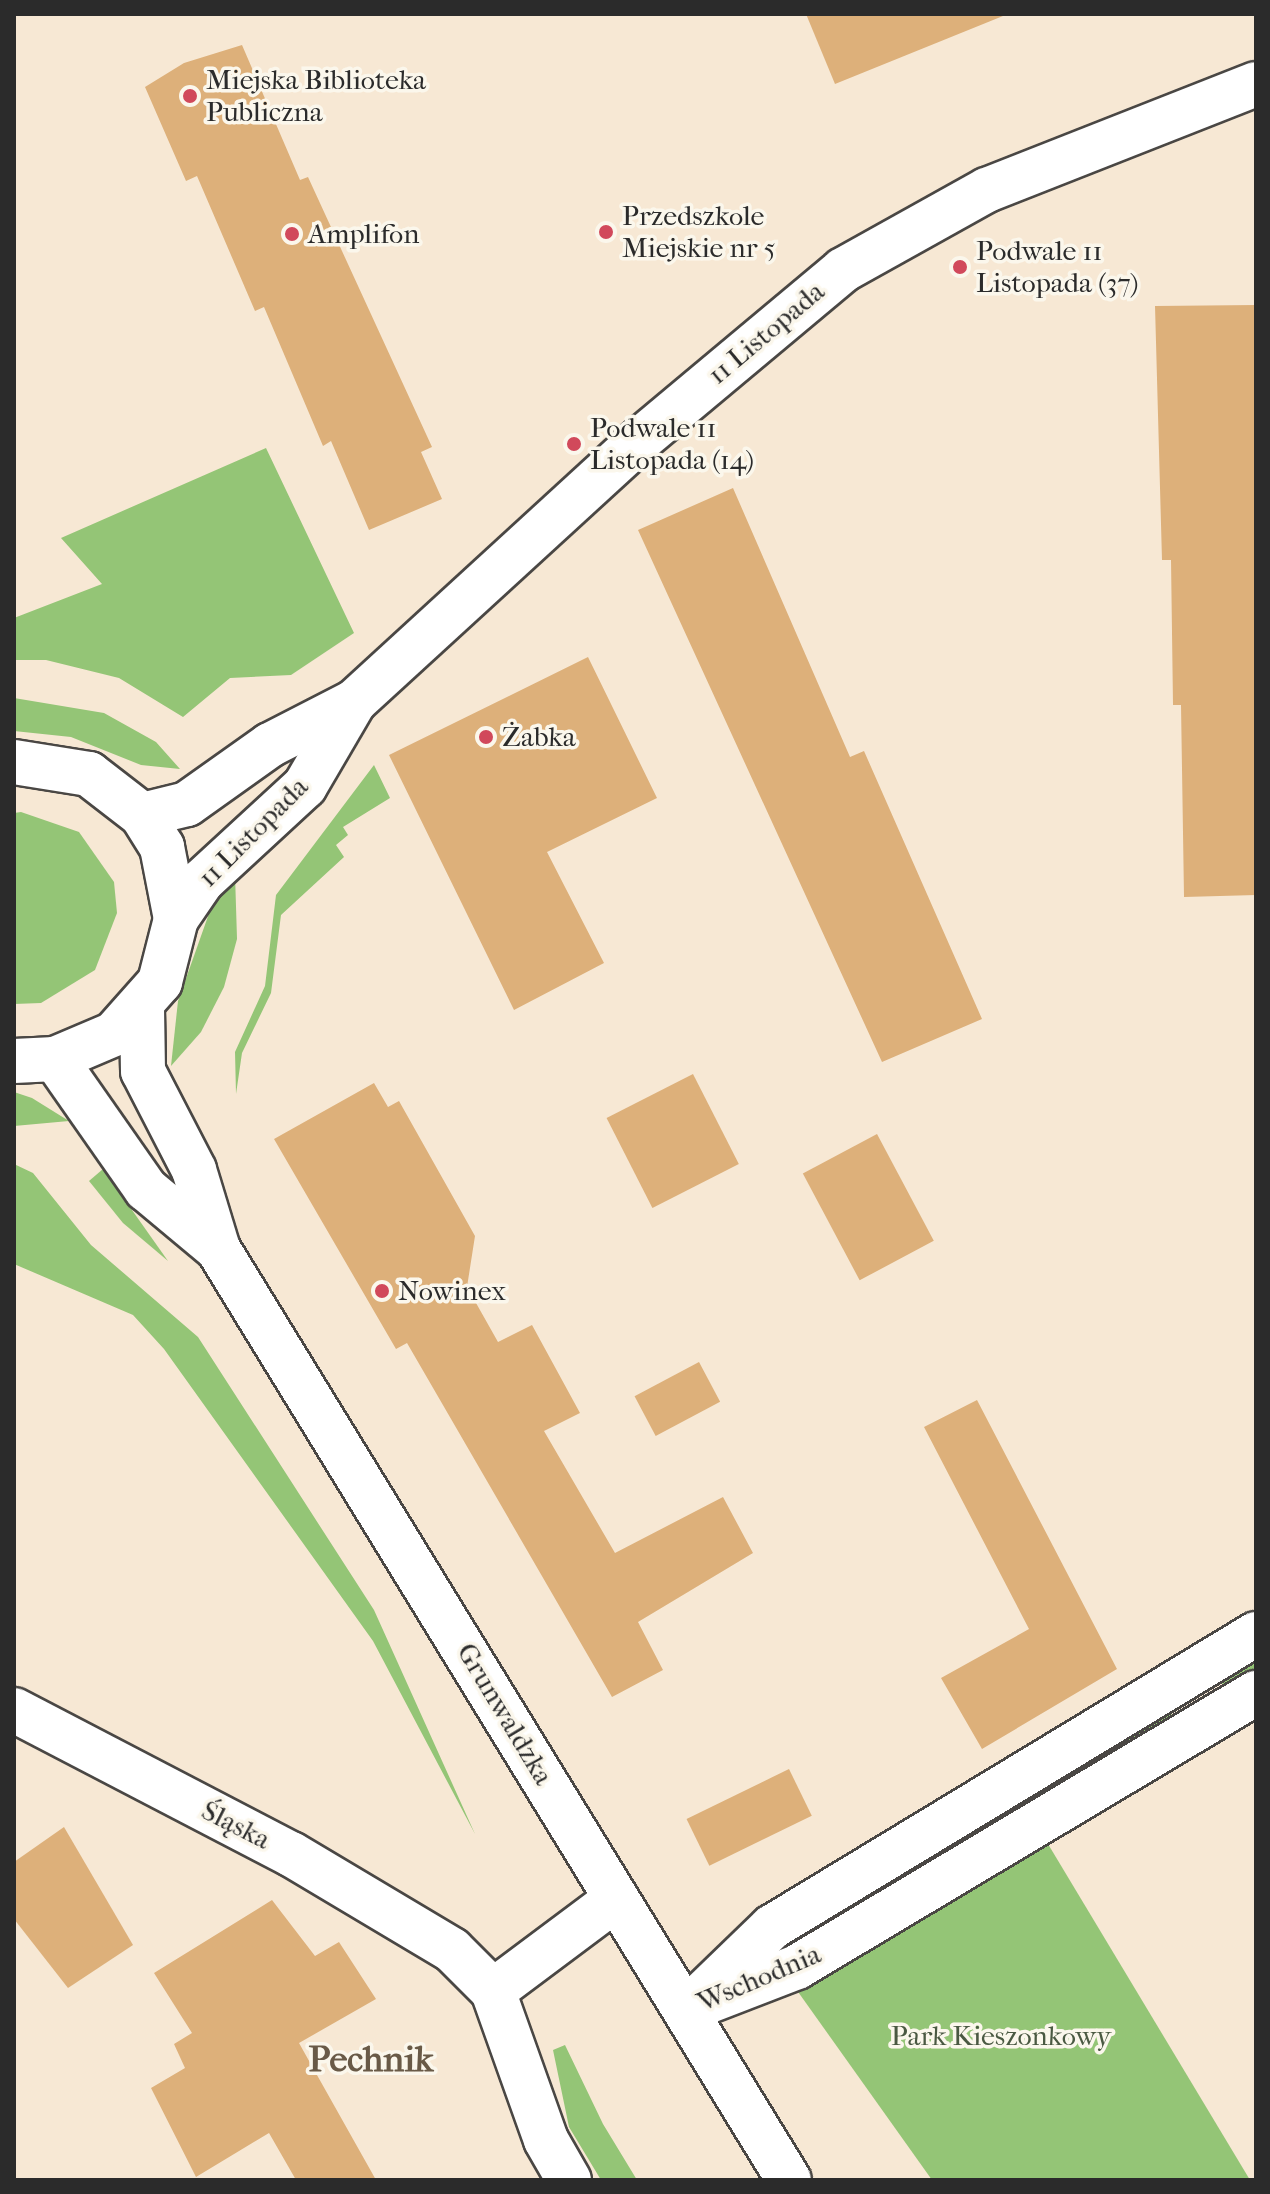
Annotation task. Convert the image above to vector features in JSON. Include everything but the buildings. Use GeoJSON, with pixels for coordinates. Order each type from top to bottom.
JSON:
{"type":"FeatureCollection","features":[{"type":"Feature","properties":{"kind":"street","name":"11 Listopada"},"geometry":{"type":"LineString","coordinates":[[142,815],[187,804],[270,745],[354,702],[651,431],[843,270],[987,190],[1256,84]]}},
{"type":"Feature","properties":{"kind":"street","name":"11 Listopada"},"geometry":{"type":"LineString","coordinates":[[176,919],[202,881],[305,786],[354,702]]}},
{"type":"Feature","properties":{"kind":"street"},"geometry":{"type":"LineString","coordinates":[[14,762],[89,774],[142,815],[162,847],[176,919],[160,982],[142,1008],[114,1034],[34,1060]]}},
{"type":"Feature","properties":{"kind":"street","name":"Grunwaldzka"},"geometry":{"type":"LineString","coordinates":[[142,1008],[143,1071],[194,1170],[218,1249],[789,2180]]}},
{"type":"Feature","properties":{"kind":"street","name":"Grunwaldzka"},"geometry":{"type":"LineString","coordinates":[[34,1060],[146,1189],[218,1249]]}},
{"type":"Feature","properties":{"kind":"street","name":"Wschodnia"},"geometry":{"type":"LineString","coordinates":[[686,2010],[772,1927],[1256,1634]]}},
{"type":"Feature","properties":{"kind":"street","name":"Wschodnia"},"geometry":{"type":"LineString","coordinates":[[686,2010],[797,1967],[1256,1693]]}},
{"type":"Feature","properties":{"kind":"street","name":"Śląska"},"geometry":{"type":"LineString","coordinates":[[14,1710],[291,1854],[452,1950],[493,1991]]}},
{"type":"Feature","properties":{"kind":"street"},"geometry":{"type":"LineString","coordinates":[[569,2180],[546,2140],[493,1991],[616,1899]]}},
{"type":"Feature","properties":{"kind":"green space"},"geometry":{"type":"Polygon","coordinates":[[[266,448],[354,633],[291,675],[230,678],[183,717],[119,678],[46,660],[14,660],[14,618],[102,584],[61,538],[266,448]]]}},
{"type":"Feature","properties":{"kind":"green space"},"geometry":{"type":"Polygon","coordinates":[[[14,698],[104,713],[156,742],[180,769],[141,765],[71,737],[14,731],[14,698]]]}},
{"type":"Feature","properties":{"kind":"green space"},"geometry":{"type":"Polygon","coordinates":[[[374,765],[390,798],[343,827],[348,835],[336,845],[344,857],[281,915],[271,993],[242,1053],[236,1094],[235,1052],[265,986],[276,895],[374,765]]]}},
{"type":"Feature","properties":{"kind":"green space"},"geometry":{"type":"Polygon","coordinates":[[[21,812],[79,832],[114,882],[117,913],[95,970],[41,1003],[14,1004],[14,813],[21,812]]]}},
{"type":"Feature","properties":{"kind":"green space"},"geometry":{"type":"Polygon","coordinates":[[[235,875],[237,939],[224,987],[201,1032],[171,1066],[178,1001],[212,905],[235,875]]]}},
{"type":"Feature","properties":{"kind":"green space"},"geometry":{"type":"Polygon","coordinates":[[[14,1092],[32,1098],[69,1121],[14,1126],[14,1092]]]}},
{"type":"Feature","properties":{"kind":"green space"},"geometry":{"type":"Polygon","coordinates":[[[14,1164],[33,1173],[91,1245],[198,1337],[374,1610],[475,1834],[373,1641],[164,1349],[133,1315],[14,1264],[14,1164]]]}},
{"type":"Feature","properties":{"kind":"green space"},"geometry":{"type":"Polygon","coordinates":[[[103,1169],[168,1261],[123,1223],[89,1181],[103,1169]]]}},
{"type":"Feature","properties":{"kind":"green space"},"geometry":{"type":"Polygon","coordinates":[[[1256,1655],[1256,1668],[1225,1688],[1219,1678],[1256,1655]]]}},
{"type":"Feature","properties":{"kind":"green space"},"geometry":{"type":"Polygon","coordinates":[[[1168,1708],[1173,1717],[1038,1791],[1033,1783],[1168,1708]]]}},
{"type":"Feature","properties":{"kind":"green space"},"geometry":{"type":"Polygon","coordinates":[[[1014,1799],[1019,1809],[767,1937],[762,1927],[1014,1799]]]}},
{"type":"Feature","properties":{"kind":"green space","name":"Park Kieszonkowy"},"geometry":{"type":"Polygon","coordinates":[[[1048,1844],[1250,2180],[932,2180],[796,1989],[1048,1844]]]}},
{"type":"Feature","properties":{"kind":"green space"},"geometry":{"type":"Polygon","coordinates":[[[565,2045],[603,2124],[637,2180],[601,2180],[569,2127],[553,2050],[565,2045]]]}},
{"type":"Feature","properties":{"kind":"place","name":"Miejska Biblioteka Publiczna"},"geometry":{"type":"Point","coordinates":[190,96]}},
{"type":"Feature","properties":{"kind":"place","name":"Przedszkole Miejskie nr 5"},"geometry":{"type":"Point","coordinates":[606,232]}},
{"type":"Feature","properties":{"kind":"place","name":"Amplifon"},"geometry":{"type":"Point","coordinates":[292,234]}},
{"type":"Feature","properties":{"kind":"place","name":"Podwale 11 Listopada (37)"},"geometry":{"type":"Point","coordinates":[960,267]}},
{"type":"Feature","properties":{"kind":"place","name":"Podwale 11 Listopada (14)"},"geometry":{"type":"Point","coordinates":[574,444]}},
{"type":"Feature","properties":{"kind":"place","name":"Żabka"},"geometry":{"type":"Point","coordinates":[486,737]}},
{"type":"Feature","properties":{"kind":"place","name":"Nowinex"},"geometry":{"type":"Point","coordinates":[382,1291]}},
{"type":"Feature","properties":{"kind":"district","name":"Pechnik"},"geometry":{"type":"Point","coordinates":[371,2060]}}]}
